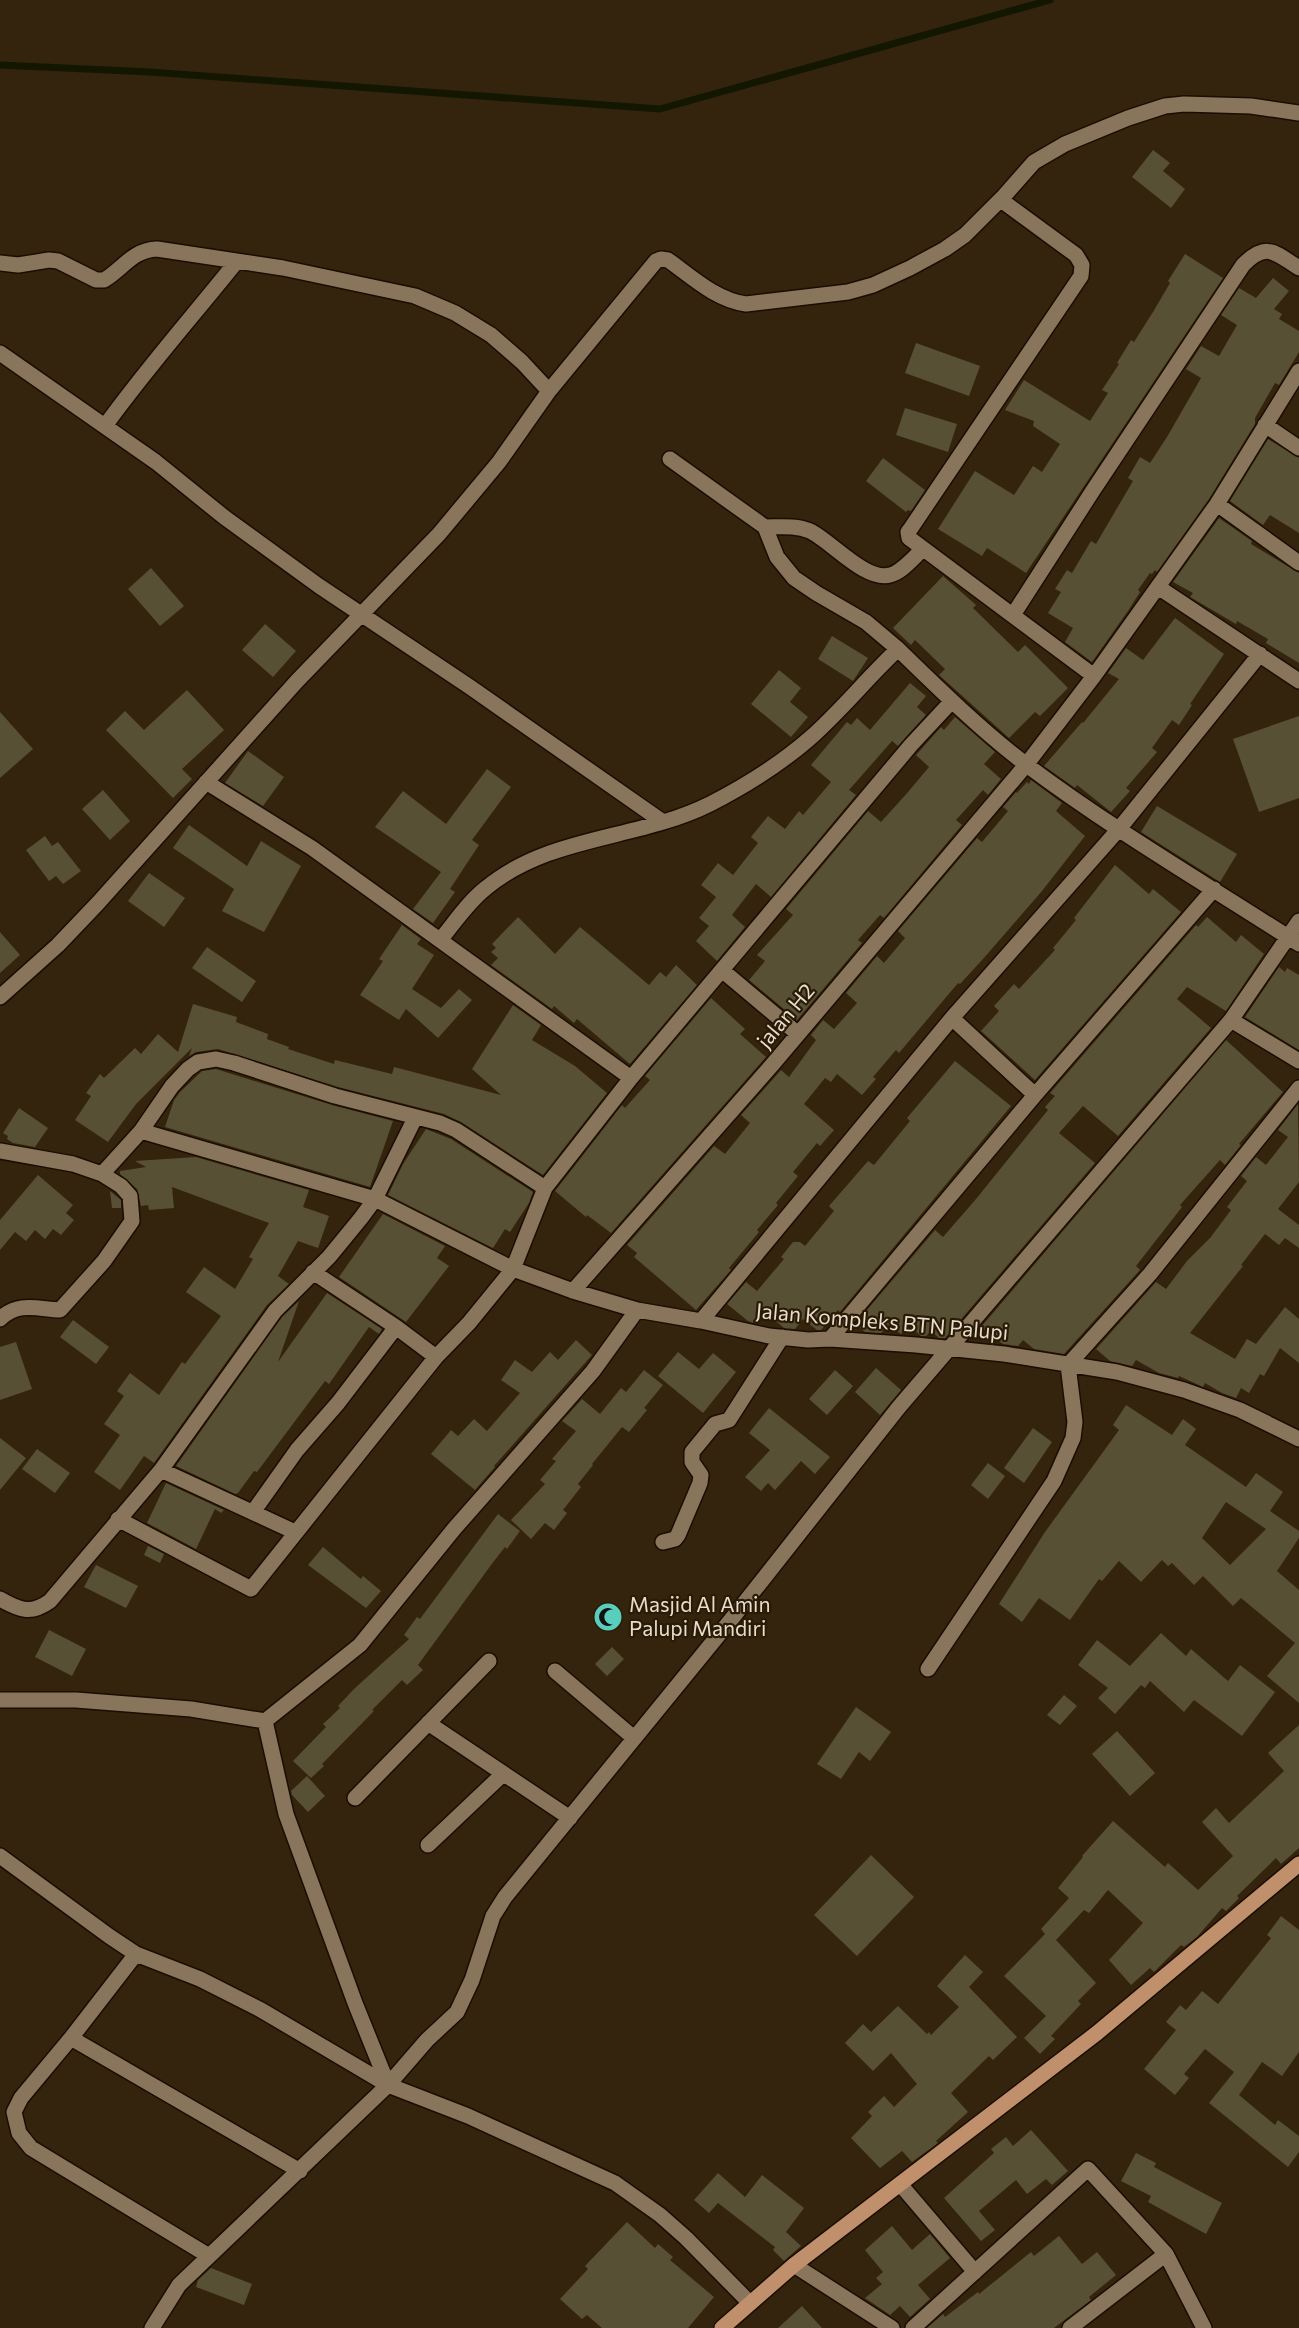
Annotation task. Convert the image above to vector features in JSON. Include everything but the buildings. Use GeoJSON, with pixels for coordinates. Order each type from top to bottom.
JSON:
{"type":"FeatureCollection","features":[{"type":"Feature","properties":{"kind":"main road"},"geometry":{"type":"LineString","coordinates":[[722,2328],[794,2265],[1097,2033],[1299,1864]]}},
{"type":"Feature","properties":{"kind":"street"},"geometry":{"type":"LineString","coordinates":[[0,997],[66,937],[297,681],[468,500],[499,462],[549,391],[656,261],[668,260],[719,296],[732,302],[746,304],[848,292],[873,285],[945,249],[965,235],[1001,200],[1025,170],[1049,152],[1065,144],[1153,110],[1184,104],[1251,106],[1299,114]]}},
{"type":"Feature","properties":{"kind":"street"},"geometry":{"type":"LineString","coordinates":[[1001,200],[1076,255],[1082,265],[1081,276],[908,532],[909,538],[1095,676]]}},
{"type":"Feature","properties":{"kind":"street"},"geometry":{"type":"LineString","coordinates":[[0,263],[18,265],[49,260],[58,261],[96,280],[104,280],[128,260],[146,250],[237,261],[415,296],[455,313],[491,335],[522,362],[549,391]]}},
{"type":"Feature","properties":{"kind":"street"},"geometry":{"type":"LineString","coordinates":[[1013,615],[1092,492],[1244,265],[1253,255],[1262,250],[1272,251],[1299,268]]}},
{"type":"Feature","properties":{"kind":"street"},"geometry":{"type":"LineString","coordinates":[[105,426],[147,369],[237,261]]}},
{"type":"Feature","properties":{"kind":"street"},"geometry":{"type":"LineString","coordinates":[[0,353],[156,462],[248,536],[663,822]]}},
{"type":"Feature","properties":{"kind":"street","name":"jalan H2"},"geometry":{"type":"LineString","coordinates":[[573,1291],[670,1183],[1026,765],[1095,676],[1217,504],[1299,371]]}},
{"type":"Feature","properties":{"kind":"street"},"geometry":{"type":"LineString","coordinates":[[1265,425],[1299,448]]}},
{"type":"Feature","properties":{"kind":"street"},"geometry":{"type":"LineString","coordinates":[[670,459],[765,527],[777,557],[794,578],[816,594],[866,622],[1026,765],[1119,829],[1294,940]]}},
{"type":"Feature","properties":{"kind":"street"},"geometry":{"type":"LineString","coordinates":[[1217,504],[1299,563]]}},
{"type":"Feature","properties":{"kind":"street"},"geometry":{"type":"LineString","coordinates":[[765,527],[802,528],[813,532],[869,572],[882,576],[889,576],[899,570],[923,549]]}},
{"type":"Feature","properties":{"kind":"street"},"geometry":{"type":"LineString","coordinates":[[1158,587],[1299,681]]}},
{"type":"Feature","properties":{"kind":"street"},"geometry":{"type":"LineString","coordinates":[[441,939],[484,889],[511,870],[557,849],[680,817],[709,804],[786,758],[810,738],[898,649]]}},
{"type":"Feature","properties":{"kind":"street"},"geometry":{"type":"LineString","coordinates":[[701,1321],[952,1018],[1119,829],[1260,654]]}},
{"type":"Feature","properties":{"kind":"street"},"geometry":{"type":"LineString","coordinates":[[118,1519],[251,1589],[436,1357],[469,1323],[513,1269],[545,1188],[631,1078],[890,771],[952,701]]}},
{"type":"Feature","properties":{"kind":"street"},"geometry":{"type":"LineString","coordinates":[[206,782],[312,848],[631,1078]]}},
{"type":"Feature","properties":{"kind":"street"},"geometry":{"type":"LineString","coordinates":[[830,1339],[1035,1095],[1214,889]]}},
{"type":"Feature","properties":{"kind":"street"},"geometry":{"type":"LineString","coordinates":[[152,2328],[179,2285],[388,2085],[427,2040],[457,2012],[472,1980],[493,1916],[505,1897],[948,1348],[1231,1020],[1294,940],[1299,921]]}},
{"type":"Feature","properties":{"kind":"street"},"geometry":{"type":"LineString","coordinates":[[723,971],[798,1034]]}},
{"type":"Feature","properties":{"kind":"street"},"geometry":{"type":"LineString","coordinates":[[952,1018],[1035,1095]]}},
{"type":"Feature","properties":{"kind":"street"},"geometry":{"type":"LineString","coordinates":[[1231,1020],[1299,1061]]}},
{"type":"Feature","properties":{"kind":"street"},"geometry":{"type":"LineString","coordinates":[[102,1173],[141,1131],[172,1086],[189,1069],[207,1059],[234,1063],[335,1096],[456,1130],[545,1188]]}},
{"type":"Feature","properties":{"kind":"street"},"geometry":{"type":"LineString","coordinates":[[928,1669],[1054,1481],[1073,1438],[1075,1422],[1068,1365],[1150,1274],[1299,1088]]}},
{"type":"Feature","properties":{"kind":"street"},"geometry":{"type":"LineString","coordinates":[[0,1599],[18,1610],[30,1611],[50,1601],[161,1470],[275,1311],[346,1238],[375,1199],[415,1118]]}},
{"type":"Feature","properties":{"kind":"street","name":"Jalan Kompleks BTN Palupi"},"geometry":{"type":"LineString","coordinates":[[141,1131],[375,1199],[513,1269],[573,1291],[637,1310],[782,1337],[948,1348],[1004,1354],[1117,1372],[1184,1390],[1240,1410],[1299,1439]]}},
{"type":"Feature","properties":{"kind":"street"},"geometry":{"type":"LineString","coordinates":[[0,1151],[73,1164],[102,1173],[121,1186],[130,1196],[133,1214],[128,1227],[104,1261],[60,1310],[22,1307],[6,1313],[0,1319]]}},
{"type":"Feature","properties":{"kind":"street"},"geometry":{"type":"LineString","coordinates":[[313,1272],[396,1327],[436,1357]]}},
{"type":"Feature","properties":{"kind":"street"},"geometry":{"type":"LineString","coordinates":[[0,1700],[76,1700],[191,1709],[265,1721],[360,1645],[454,1529],[593,1371],[637,1310]]}},
{"type":"Feature","properties":{"kind":"street"},"geometry":{"type":"LineString","coordinates":[[253,1512],[297,1450],[338,1403],[396,1327]]}},
{"type":"Feature","properties":{"kind":"street"},"geometry":{"type":"LineString","coordinates":[[663,1542],[675,1539],[678,1535],[700,1483],[701,1475],[692,1462],[692,1452],[715,1424],[729,1420],[782,1337]]}},
{"type":"Feature","properties":{"kind":"street"},"geometry":{"type":"LineString","coordinates":[[161,1470],[295,1532]]}},
{"type":"Feature","properties":{"kind":"street"},"geometry":{"type":"LineString","coordinates":[[355,1798],[489,1660]]}},
{"type":"Feature","properties":{"kind":"street"},"geometry":{"type":"LineString","coordinates":[[555,1671],[634,1738]]}},
{"type":"Feature","properties":{"kind":"street"},"geometry":{"type":"LineString","coordinates":[[265,1721],[286,1814],[355,2003],[388,2085]]}},
{"type":"Feature","properties":{"kind":"street"},"geometry":{"type":"LineString","coordinates":[[428,1724],[570,1818]]}},
{"type":"Feature","properties":{"kind":"street"},"geometry":{"type":"LineString","coordinates":[[429,1845],[503,1774]]}},
{"type":"Feature","properties":{"kind":"street"},"geometry":{"type":"LineString","coordinates":[[0,1856],[109,1936],[136,1953],[200,1979],[261,2010],[388,2085],[468,2116],[615,2183],[677,2230],[750,2303]]}},
{"type":"Feature","properties":{"kind":"street"},"geometry":{"type":"LineString","coordinates":[[136,1953],[71,2038],[21,2098],[14,2112],[19,2133],[31,2148],[210,2256]]}},
{"type":"Feature","properties":{"kind":"street"},"geometry":{"type":"LineString","coordinates":[[71,2038],[300,2170]]}},
{"type":"Feature","properties":{"kind":"street"},"geometry":{"type":"LineString","coordinates":[[914,2328],[1088,2169],[1166,2254],[1203,2328]]}},
{"type":"Feature","properties":{"kind":"street"},"geometry":{"type":"LineString","coordinates":[[900,2184],[975,2272]]}},
{"type":"Feature","properties":{"kind":"street"},"geometry":{"type":"LineString","coordinates":[[1070,2328],[1166,2254]]}},
{"type":"Feature","properties":{"kind":"street"},"geometry":{"type":"LineString","coordinates":[[794,2265],[889,2328]]}},
{"type":"Feature","properties":{"kind":"waterway"},"geometry":{"type":"LineString","coordinates":[[0,65],[150,72],[660,109],[1050,0]]}},
{"type":"Feature","properties":{"kind":"place","name":"Masjid Al Amin Palupi Mandiri"},"geometry":{"type":"Point","coordinates":[608,1617]}}]}
